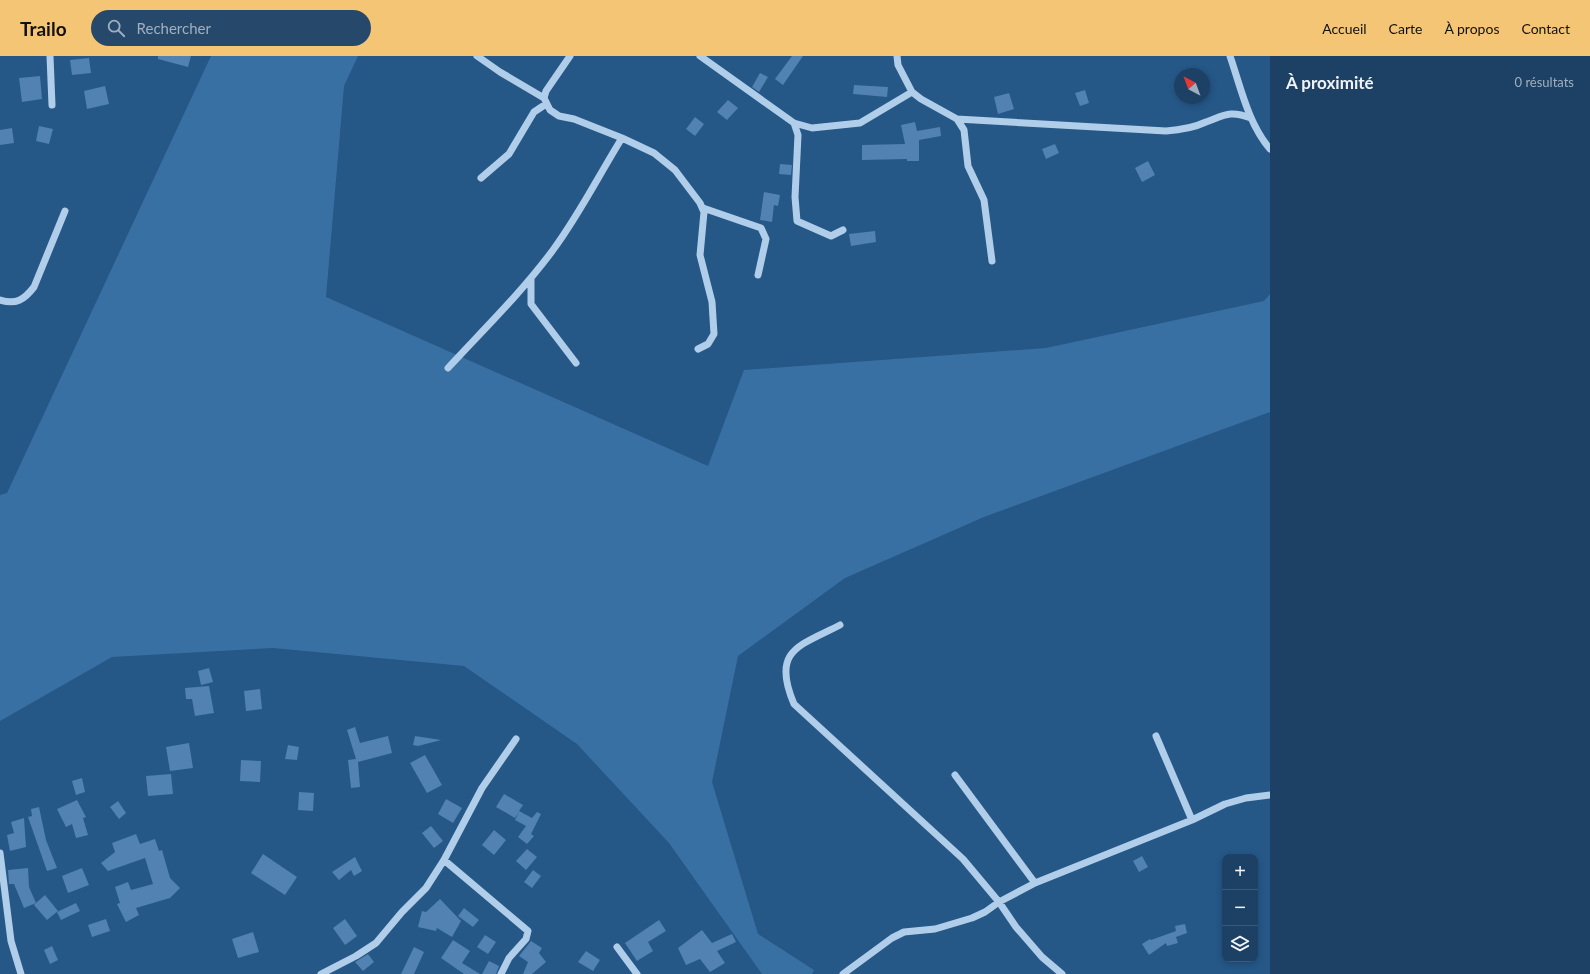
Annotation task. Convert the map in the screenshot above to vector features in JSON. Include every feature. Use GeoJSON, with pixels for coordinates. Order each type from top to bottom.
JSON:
{"type":"FeatureCollection","features":[{"type":"Feature","properties":{"kind":"street"},"geometry":{"type":"LineString","coordinates":[[50,56],[52,105]]}},
{"type":"Feature","properties":{"kind":"street"},"geometry":{"type":"LineString","coordinates":[[477,56],[545,101],[559,116],[622,138],[662,158],[675,170],[703,208],[704,219],[700,255],[712,302],[714,334],[708,344],[698,349]]}},
{"type":"Feature","properties":{"kind":"street"},"geometry":{"type":"LineString","coordinates":[[481,178],[510,154],[534,112],[545,101],[546,91],[570,56]]}},
{"type":"Feature","properties":{"kind":"street"},"geometry":{"type":"LineString","coordinates":[[700,56],[794,123],[812,128],[860,123],[912,92]]}},
{"type":"Feature","properties":{"kind":"street"},"geometry":{"type":"LineString","coordinates":[[898,56],[898,65],[912,92],[921,99],[957,119],[1166,131],[1184,130],[1207,122],[1219,115],[1231,113],[1239,113],[1251,118]]}},
{"type":"Feature","properties":{"kind":"street"},"geometry":{"type":"LineString","coordinates":[[1230,56],[1251,118],[1262,140],[1270,149]]}},
{"type":"Feature","properties":{"kind":"street"},"geometry":{"type":"LineString","coordinates":[[957,119],[964,130],[968,166],[984,200],[992,261]]}},
{"type":"Feature","properties":{"kind":"street"},"geometry":{"type":"LineString","coordinates":[[794,123],[798,135],[795,197],[797,221],[831,236],[843,230]]}},
{"type":"Feature","properties":{"kind":"street"},"geometry":{"type":"LineString","coordinates":[[448,368],[531,278],[574,220],[622,138]]}},
{"type":"Feature","properties":{"kind":"street"},"geometry":{"type":"LineString","coordinates":[[703,208],[761,228],[766,239],[758,275]]}},
{"type":"Feature","properties":{"kind":"street"},"geometry":{"type":"LineString","coordinates":[[0,300],[18,302],[26,298],[34,287],[65,211]]}},
{"type":"Feature","properties":{"kind":"street"},"geometry":{"type":"LineString","coordinates":[[531,278],[531,304],[576,362]]}},
{"type":"Feature","properties":{"kind":"street"},"geometry":{"type":"LineString","coordinates":[[840,625],[795,648],[788,657],[786,672],[789,692],[794,704],[963,859],[1016,927],[1042,957],[1062,974]]}},
{"type":"Feature","properties":{"kind":"street"},"geometry":{"type":"LineString","coordinates":[[1156,736],[1192,820]]}},
{"type":"Feature","properties":{"kind":"street"},"geometry":{"type":"LineString","coordinates":[[320,974],[356,956],[376,943],[402,912],[426,888],[444,860],[482,788],[516,739]]}},
{"type":"Feature","properties":{"kind":"street"},"geometry":{"type":"LineString","coordinates":[[955,775],[1035,882]]}},
{"type":"Feature","properties":{"kind":"street"},"geometry":{"type":"LineString","coordinates":[[843,974],[892,938],[904,932],[935,929],[972,918],[985,912],[998,902],[1035,882],[1192,820],[1225,804],[1246,798],[1270,795]]}},
{"type":"Feature","properties":{"kind":"street"},"geometry":{"type":"LineString","coordinates":[[0,853],[11,941],[21,974]]}},
{"type":"Feature","properties":{"kind":"street"},"geometry":{"type":"LineString","coordinates":[[444,860],[528,931],[526,939],[509,958],[501,974]]}},
{"type":"Feature","properties":{"kind":"street"},"geometry":{"type":"LineString","coordinates":[[617,947],[637,974]]}},
{"type":"Feature","properties":{"kind":"shaded area"},"geometry":{"type":"Polygon","coordinates":[[[211,56],[358,56],[344,86],[326,297],[708,466],[744,370],[1046,348],[1264,301],[1270,294],[1270,412],[984,517],[845,578],[738,656],[712,782],[758,934],[814,970],[812,974],[762,974],[669,843],[577,744],[464,666],[273,648],[112,657],[0,721],[0,495],[7,493],[211,56]]]}},
{"type":"Feature","properties":{"kind":"building"},"geometry":{"type":"Polygon","coordinates":[[[158,56],[191,56],[188,67],[158,59],[158,56]]]}},
{"type":"Feature","properties":{"kind":"building"},"geometry":{"type":"Polygon","coordinates":[[[792,56],[803,56],[783,85],[775,79],[792,56]]]}},
{"type":"Feature","properties":{"kind":"building"},"geometry":{"type":"Polygon","coordinates":[[[89,58],[91,73],[72,75],[70,60],[89,58]]]}},
{"type":"Feature","properties":{"kind":"building"},"geometry":{"type":"Polygon","coordinates":[[[760,73],[768,77],[759,92],[752,87],[760,73]]]}},
{"type":"Feature","properties":{"kind":"building"},"geometry":{"type":"Polygon","coordinates":[[[40,76],[42,99],[22,102],[19,78],[40,76]]]}},
{"type":"Feature","properties":{"kind":"building"},"geometry":{"type":"Polygon","coordinates":[[[854,85],[888,87],[887,97],[853,94],[854,85]]]}},
{"type":"Feature","properties":{"kind":"building"},"geometry":{"type":"Polygon","coordinates":[[[105,86],[109,104],[87,109],[84,91],[105,86]]]}},
{"type":"Feature","properties":{"kind":"building"},"geometry":{"type":"Polygon","coordinates":[[[1085,90],[1089,103],[1080,106],[1075,93],[1085,90]]]}},
{"type":"Feature","properties":{"kind":"building"},"geometry":{"type":"Polygon","coordinates":[[[1009,93],[1014,109],[998,114],[994,97],[1009,93]]]}},
{"type":"Feature","properties":{"kind":"building"},"geometry":{"type":"Polygon","coordinates":[[[728,100],[738,108],[727,120],[717,112],[728,100]]]}},
{"type":"Feature","properties":{"kind":"building"},"geometry":{"type":"Polygon","coordinates":[[[695,117],[704,124],[695,136],[686,129],[695,117]]]}},
{"type":"Feature","properties":{"kind":"building"},"geometry":{"type":"Polygon","coordinates":[[[915,122],[917,131],[940,127],[941,136],[919,140],[919,161],[907,161],[907,159],[862,160],[862,145],[905,144],[901,125],[915,122]]]}},
{"type":"Feature","properties":{"kind":"building"},"geometry":{"type":"Polygon","coordinates":[[[39,126],[53,129],[49,144],[36,141],[39,126]]]}},
{"type":"Feature","properties":{"kind":"building"},"geometry":{"type":"Polygon","coordinates":[[[12,128],[14,143],[0,145],[0,130],[12,128]]]}},
{"type":"Feature","properties":{"kind":"building"},"geometry":{"type":"Polygon","coordinates":[[[1055,144],[1059,153],[1046,159],[1042,149],[1055,144]]]}},
{"type":"Feature","properties":{"kind":"building"},"geometry":{"type":"Polygon","coordinates":[[[1148,161],[1155,175],[1142,182],[1135,168],[1148,161]]]}},
{"type":"Feature","properties":{"kind":"building"},"geometry":{"type":"Polygon","coordinates":[[[780,164],[792,165],[791,175],[779,174],[780,164]]]}},
{"type":"Feature","properties":{"kind":"building"},"geometry":{"type":"Polygon","coordinates":[[[764,192],[780,195],[778,206],[774,205],[772,222],[760,220],[764,192]]]}},
{"type":"Feature","properties":{"kind":"building"},"geometry":{"type":"Polygon","coordinates":[[[875,231],[876,242],[851,246],[849,234],[875,231]]]}},
{"type":"Feature","properties":{"kind":"building"},"geometry":{"type":"Polygon","coordinates":[[[209,668],[213,682],[201,685],[198,671],[209,668]]]}},
{"type":"Feature","properties":{"kind":"building"},"geometry":{"type":"Polygon","coordinates":[[[209,686],[214,713],[195,716],[192,699],[186,699],[185,688],[209,686]]]}},
{"type":"Feature","properties":{"kind":"building"},"geometry":{"type":"Polygon","coordinates":[[[260,689],[262,709],[246,711],[244,691],[260,689]]]}},
{"type":"Feature","properties":{"kind":"building"},"geometry":{"type":"Polygon","coordinates":[[[355,727],[360,743],[388,736],[392,753],[358,762],[360,787],[351,788],[348,760],[356,759],[347,730],[355,727]]]}},
{"type":"Feature","properties":{"kind":"building"},"geometry":{"type":"Polygon","coordinates":[[[415,736],[441,740],[418,746],[413,745],[415,736]]]}},
{"type":"Feature","properties":{"kind":"building"},"geometry":{"type":"Polygon","coordinates":[[[189,743],[193,768],[170,771],[166,747],[189,743]]]}},
{"type":"Feature","properties":{"kind":"building"},"geometry":{"type":"Polygon","coordinates":[[[288,745],[299,747],[297,760],[285,759],[288,745]]]}},
{"type":"Feature","properties":{"kind":"building"},"geometry":{"type":"Polygon","coordinates":[[[425,755],[442,785],[427,793],[410,763],[425,755]]]}},
{"type":"Feature","properties":{"kind":"building"},"geometry":{"type":"Polygon","coordinates":[[[241,760],[261,761],[260,782],[240,781],[241,760]]]}},
{"type":"Feature","properties":{"kind":"building"},"geometry":{"type":"Polygon","coordinates":[[[171,774],[173,794],[148,796],[146,776],[171,774]]]}},
{"type":"Feature","properties":{"kind":"building"},"geometry":{"type":"Polygon","coordinates":[[[82,778],[85,792],[76,795],[72,781],[82,778]]]}},
{"type":"Feature","properties":{"kind":"building"},"geometry":{"type":"Polygon","coordinates":[[[299,792],[314,793],[313,811],[298,810],[299,792]]]}},
{"type":"Feature","properties":{"kind":"building"},"geometry":{"type":"Polygon","coordinates":[[[504,794],[523,805],[519,811],[532,818],[537,812],[541,814],[531,834],[534,836],[527,844],[518,837],[526,826],[515,820],[519,812],[515,818],[496,807],[504,794]]]}},
{"type":"Feature","properties":{"kind":"building"},"geometry":{"type":"Polygon","coordinates":[[[446,799],[462,808],[453,823],[438,814],[446,799]]]}},
{"type":"Feature","properties":{"kind":"building"},"geometry":{"type":"Polygon","coordinates":[[[77,800],[86,817],[83,818],[88,835],[76,838],[72,824],[66,827],[57,809],[77,800]]]}},
{"type":"Feature","properties":{"kind":"building"},"geometry":{"type":"Polygon","coordinates":[[[118,801],[126,813],[119,819],[110,807],[118,801]]]}},
{"type":"Feature","properties":{"kind":"building"},"geometry":{"type":"Polygon","coordinates":[[[39,807],[46,840],[57,868],[47,871],[28,817],[32,816],[31,809],[39,807]]]}},
{"type":"Feature","properties":{"kind":"building"},"geometry":{"type":"Polygon","coordinates":[[[24,818],[26,847],[10,851],[7,835],[14,833],[11,822],[24,818]]]}},
{"type":"Feature","properties":{"kind":"building"},"geometry":{"type":"Polygon","coordinates":[[[431,826],[443,841],[434,848],[422,833],[431,826]]]}},
{"type":"Feature","properties":{"kind":"building"},"geometry":{"type":"Polygon","coordinates":[[[494,830],[506,840],[494,855],[482,845],[494,830]]]}},
{"type":"Feature","properties":{"kind":"building"},"geometry":{"type":"Polygon","coordinates":[[[136,834],[140,844],[155,839],[159,851],[162,850],[170,878],[180,888],[170,898],[136,908],[139,915],[126,922],[117,904],[120,903],[115,887],[128,882],[131,890],[153,884],[145,858],[108,871],[101,863],[115,852],[112,843],[136,834]]]}},
{"type":"Feature","properties":{"kind":"building"},"geometry":{"type":"Polygon","coordinates":[[[527,849],[537,857],[526,870],[516,861],[527,849]]]}},
{"type":"Feature","properties":{"kind":"building"},"geometry":{"type":"Polygon","coordinates":[[[263,854],[297,877],[285,895],[251,873],[263,854]]]}},
{"type":"Feature","properties":{"kind":"building"},"geometry":{"type":"Polygon","coordinates":[[[1142,856],[1148,867],[1139,872],[1133,861],[1142,856]]]}},
{"type":"Feature","properties":{"kind":"building"},"geometry":{"type":"Polygon","coordinates":[[[355,857],[362,871],[354,876],[351,870],[339,880],[332,872],[355,857]]]}},
{"type":"Feature","properties":{"kind":"building"},"geometry":{"type":"Polygon","coordinates":[[[28,868],[29,887],[36,903],[24,908],[14,884],[9,884],[8,870],[28,868]]]}},
{"type":"Feature","properties":{"kind":"building"},"geometry":{"type":"Polygon","coordinates":[[[82,868],[89,885],[68,893],[62,876],[82,868]]]}},
{"type":"Feature","properties":{"kind":"building"},"geometry":{"type":"Polygon","coordinates":[[[533,870],[541,876],[532,888],[524,882],[533,870]]]}},
{"type":"Feature","properties":{"kind":"building"},"geometry":{"type":"Polygon","coordinates":[[[45,895],[58,911],[47,920],[34,905],[45,895]]]}},
{"type":"Feature","properties":{"kind":"building"},"geometry":{"type":"Polygon","coordinates":[[[440,899],[461,921],[452,937],[437,928],[436,931],[418,927],[422,911],[426,912],[440,899]]]}},
{"type":"Feature","properties":{"kind":"building"},"geometry":{"type":"Polygon","coordinates":[[[76,903],[80,911],[61,920],[57,912],[76,903]]]}},
{"type":"Feature","properties":{"kind":"building"},"geometry":{"type":"Polygon","coordinates":[[[464,908],[479,920],[473,927],[458,916],[464,908]]]}},
{"type":"Feature","properties":{"kind":"building"},"geometry":{"type":"Polygon","coordinates":[[[106,919],[110,931],[92,937],[88,925],[106,919]]]}},
{"type":"Feature","properties":{"kind":"building"},"geometry":{"type":"Polygon","coordinates":[[[345,919],[357,936],[345,945],[333,928],[345,919]]]}},
{"type":"Feature","properties":{"kind":"building"},"geometry":{"type":"Polygon","coordinates":[[[659,920],[666,931],[648,942],[653,951],[637,961],[625,943],[659,920]]]}},
{"type":"Feature","properties":{"kind":"building"},"geometry":{"type":"Polygon","coordinates":[[[1185,924],[1187,933],[1176,937],[1178,943],[1167,946],[1166,943],[1149,955],[1142,944],[1150,939],[1151,940],[1176,931],[1175,926],[1185,924]]]}},
{"type":"Feature","properties":{"kind":"building"},"geometry":{"type":"Polygon","coordinates":[[[702,930],[712,943],[732,934],[736,942],[717,951],[725,963],[710,972],[700,959],[686,965],[678,948],[702,930]]]}},
{"type":"Feature","properties":{"kind":"building"},"geometry":{"type":"Polygon","coordinates":[[[253,932],[259,952],[238,958],[232,939],[253,932]]]}},
{"type":"Feature","properties":{"kind":"building"},"geometry":{"type":"Polygon","coordinates":[[[485,935],[496,942],[488,954],[477,947],[485,935]]]}},
{"type":"Feature","properties":{"kind":"building"},"geometry":{"type":"Polygon","coordinates":[[[453,940],[470,951],[462,963],[480,974],[464,974],[441,958],[453,940]]]}},
{"type":"Feature","properties":{"kind":"building"},"geometry":{"type":"Polygon","coordinates":[[[531,941],[542,948],[539,953],[546,962],[532,974],[523,974],[528,962],[519,956],[531,941]]]}},
{"type":"Feature","properties":{"kind":"building"},"geometry":{"type":"Polygon","coordinates":[[[52,946],[58,960],[50,964],[44,950],[52,946]]]}},
{"type":"Feature","properties":{"kind":"building"},"geometry":{"type":"Polygon","coordinates":[[[414,947],[424,952],[414,974],[401,974],[414,947]]]}},
{"type":"Feature","properties":{"kind":"building"},"geometry":{"type":"Polygon","coordinates":[[[586,951],[600,960],[593,971],[578,962],[586,951]]]}},
{"type":"Feature","properties":{"kind":"building"},"geometry":{"type":"Polygon","coordinates":[[[368,954],[374,962],[363,971],[355,962],[368,954]]]}},
{"type":"Feature","properties":{"kind":"building"},"geometry":{"type":"Polygon","coordinates":[[[489,961],[499,966],[496,974],[482,974],[489,961]]]}}]}
